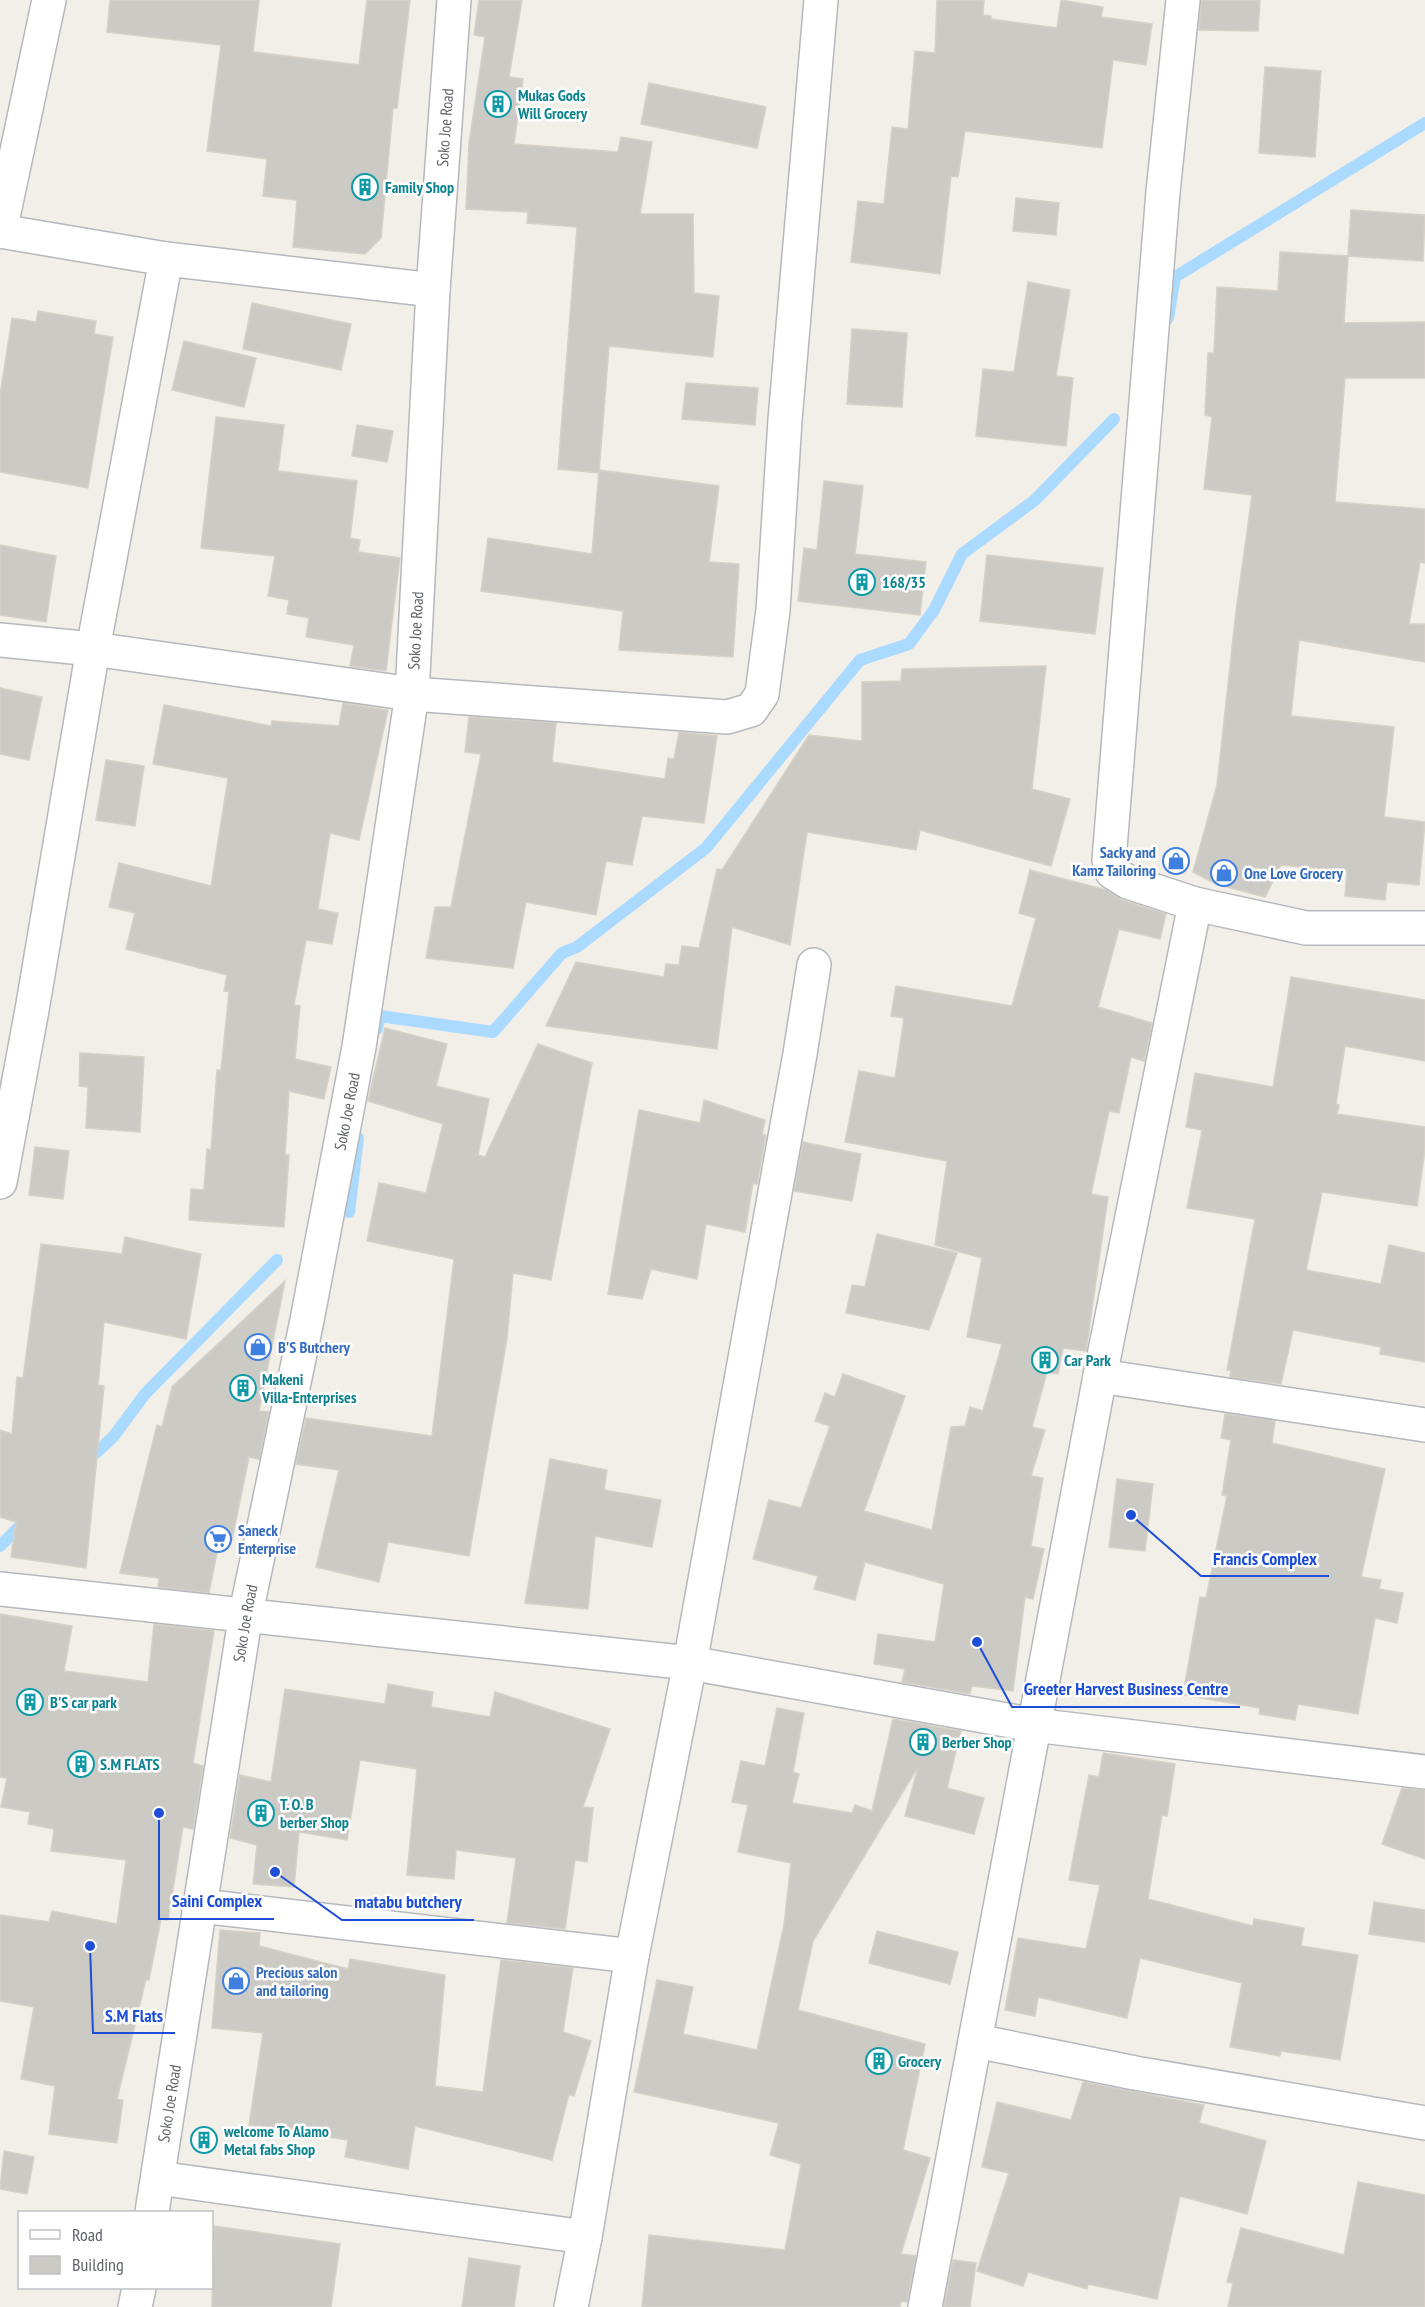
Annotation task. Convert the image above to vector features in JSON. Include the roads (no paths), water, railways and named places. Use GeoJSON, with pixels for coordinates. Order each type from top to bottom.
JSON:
{"type":"FeatureCollection","features":[{"type":"Feature","properties":{"kind":"street"},"geometry":{"type":"LineString","coordinates":[[49,0],[0,231],[166,259],[433,290]]}},
{"type":"Feature","properties":{"kind":"street","name":"Soko Joe Road"},"geometry":{"type":"LineString","coordinates":[[152,2211],[246,1613],[307,1320],[359,1047],[412,694],[433,290],[454,0]]}},
{"type":"Feature","properties":{"kind":"street"},"geometry":{"type":"LineString","coordinates":[[0,640],[93,649],[412,694],[727,717],[751,710],[762,694],[773,610],[785,420],[821,0]]}},
{"type":"Feature","properties":{"kind":"street"},"geometry":{"type":"LineString","coordinates":[[1183,0],[1163,192],[1109,860],[1112,872],[1128,882],[1195,904],[1306,928],[1425,928]]}},
{"type":"Feature","properties":{"kind":"street"},"geometry":{"type":"LineString","coordinates":[[0,1182],[32,1010],[93,649],[166,259]]}},
{"type":"Feature","properties":{"kind":"street"},"geometry":{"type":"LineString","coordinates":[[925,2307],[1100,1376],[1195,904]]}},
{"type":"Feature","properties":{"kind":"street"},"geometry":{"type":"LineString","coordinates":[[571,2307],[632,1956],[690,1663],[814,965]]}},
{"type":"Feature","properties":{"kind":"street"},"geometry":{"type":"LineString","coordinates":[[1100,1376],[1425,1425]]}},
{"type":"Feature","properties":{"kind":"street"},"geometry":{"type":"LineString","coordinates":[[0,1589],[246,1613],[690,1663],[1034,1725],[1425,1772]]}},
{"type":"Feature","properties":{"kind":"street"},"geometry":{"type":"LineString","coordinates":[[201,1906],[632,1956]]}},
{"type":"Feature","properties":{"kind":"street"},"geometry":{"type":"LineString","coordinates":[[976,2041],[1135,2073],[1425,2123]]}},
{"type":"Feature","properties":{"kind":"street"},"geometry":{"type":"LineString","coordinates":[[158,2178],[585,2236]]}},
{"type":"Feature","properties":{"kind":"street"},"geometry":{"type":"LineString","coordinates":[[135,2307],[139,2289]]}},
{"type":"Feature","properties":{"kind":"waterway"},"geometry":{"type":"LineString","coordinates":[[1168,318],[1175,277],[1425,123]]}},
{"type":"Feature","properties":{"kind":"waterway"},"geometry":{"type":"LineString","coordinates":[[377,1029],[380,1016],[493,1032],[562,953],[577,947],[706,848],[860,660],[909,644],[934,610],[962,554],[1035,500],[1114,419]]}},
{"type":"Feature","properties":{"kind":"waterway"},"geometry":{"type":"LineString","coordinates":[[349,1212],[358,1138]]}},
{"type":"Feature","properties":{"kind":"waterway"},"geometry":{"type":"LineString","coordinates":[[87,1461],[113,1437],[145,1394],[277,1260]]}},
{"type":"Feature","properties":{"kind":"waterway"},"geometry":{"type":"LineString","coordinates":[[0,1546],[27,1519]]}},
{"type":"Feature","properties":{"kind":"place","name":"Mukas Gods Will Grocery"},"geometry":{"type":"Point","coordinates":[498,104]}},
{"type":"Feature","properties":{"kind":"place","name":"Family Shop"},"geometry":{"type":"Point","coordinates":[365,187]}},
{"type":"Feature","properties":{"kind":"place","name":"168/35"},"geometry":{"type":"Point","coordinates":[862,582]}},
{"type":"Feature","properties":{"kind":"place","name":"Sacky and Kamz Tailoring"},"geometry":{"type":"Point","coordinates":[1176,861]}},
{"type":"Feature","properties":{"kind":"place","name":"One Love Grocery"},"geometry":{"type":"Point","coordinates":[1224,873]}},
{"type":"Feature","properties":{"kind":"place","name":"B'S Butchery"},"geometry":{"type":"Point","coordinates":[258,1347]}},
{"type":"Feature","properties":{"kind":"place","name":"Car Park"},"geometry":{"type":"Point","coordinates":[1045,1360]}},
{"type":"Feature","properties":{"kind":"place","name":"Makeni Villa-Enterprises"},"geometry":{"type":"Point","coordinates":[243,1388]}},
{"type":"Feature","properties":{"kind":"place","name":"Francis Complex"},"geometry":{"type":"Point","coordinates":[1131,1515]}},
{"type":"Feature","properties":{"kind":"place","name":"Saneck Enterprise"},"geometry":{"type":"Point","coordinates":[218,1539]}},
{"type":"Feature","properties":{"kind":"place","name":"Greeter Harvest Business Centre"},"geometry":{"type":"Point","coordinates":[977,1642]}},
{"type":"Feature","properties":{"kind":"place","name":"B'S car park"},"geometry":{"type":"Point","coordinates":[30,1702]}},
{"type":"Feature","properties":{"kind":"place","name":"Berber Shop"},"geometry":{"type":"Point","coordinates":[923,1742]}},
{"type":"Feature","properties":{"kind":"place","name":"S.M FLATS"},"geometry":{"type":"Point","coordinates":[81,1764]}},
{"type":"Feature","properties":{"kind":"place","name":"Saini Complex"},"geometry":{"type":"Point","coordinates":[159,1813]}},
{"type":"Feature","properties":{"kind":"place","name":"T. O. B berber Shop"},"geometry":{"type":"Point","coordinates":[261,1813]}},
{"type":"Feature","properties":{"kind":"place","name":"matabu butchery"},"geometry":{"type":"Point","coordinates":[275,1872]}},
{"type":"Feature","properties":{"kind":"place","name":"S.M Flats"},"geometry":{"type":"Point","coordinates":[90,1946]}},
{"type":"Feature","properties":{"kind":"place","name":"Precious salon and tailoring"},"geometry":{"type":"Point","coordinates":[236,1981]}},
{"type":"Feature","properties":{"kind":"place","name":"Grocery"},"geometry":{"type":"Point","coordinates":[879,2061]}},
{"type":"Feature","properties":{"kind":"place","name":"welcome To Alamo Metal fabs Shop"},"geometry":{"type":"Point","coordinates":[204,2140]}}]}
